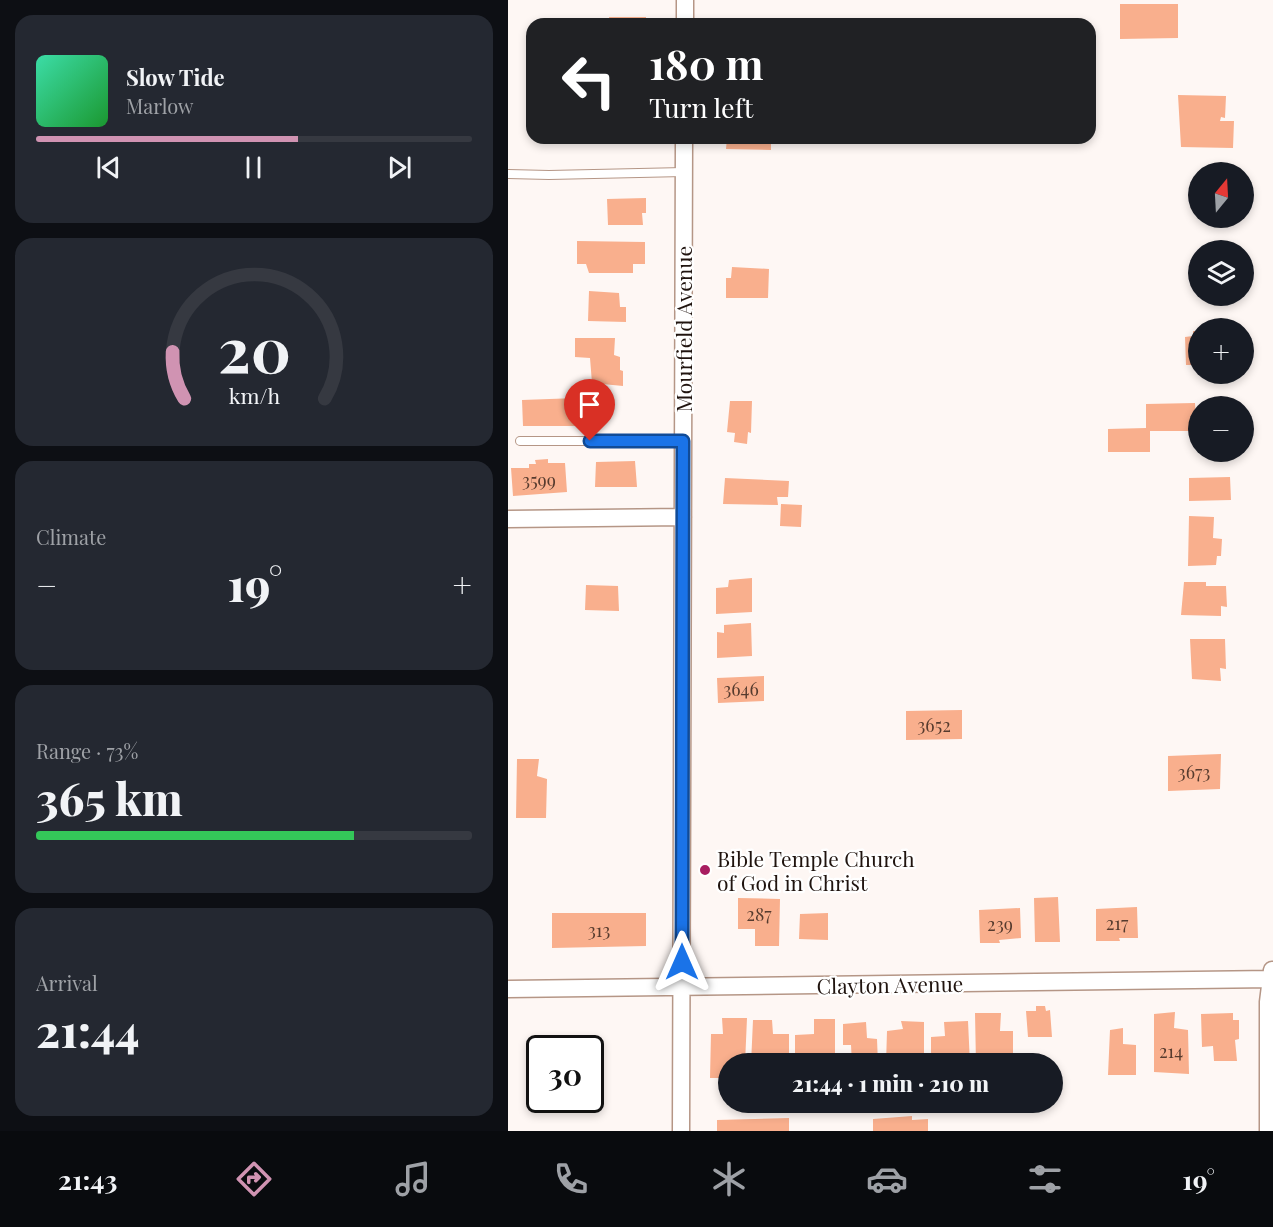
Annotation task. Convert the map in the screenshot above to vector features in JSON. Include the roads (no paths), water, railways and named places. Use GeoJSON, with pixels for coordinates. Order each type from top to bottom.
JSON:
{"type":"FeatureCollection","features":[{"type":"Feature","properties":{"kind":"street"},"geometry":{"type":"LineString","coordinates":[[685,0],[685,18]]}},
{"type":"Feature","properties":{"kind":"street","name":"Mourfield Avenue"},"geometry":{"type":"LineString","coordinates":[[681,1131],[684,144]]}},
{"type":"Feature","properties":{"kind":"street"},"geometry":{"type":"LineString","coordinates":[[508,519],[683,517]]}},
{"type":"Feature","properties":{"kind":"street"},"geometry":{"type":"LineString","coordinates":[[1268,1131],[1268,1002],[1272,976]]}},
{"type":"Feature","properties":{"kind":"street","name":"Clayton Avenue"},"geometry":{"type":"LineString","coordinates":[[508,989],[1272,976]]}},
{"type":"Feature","properties":{"kind":"lane"},"geometry":{"type":"LineString","coordinates":[[508,174],[684,172]]}},
{"type":"Feature","properties":{"kind":"lane"},"geometry":{"type":"LineString","coordinates":[[520,441],[683,441]]}},
{"type":"Feature","properties":{"kind":"place","name":"Bible Temple Church of God in Christ"},"geometry":{"type":"Point","coordinates":[705,870]}}]}
